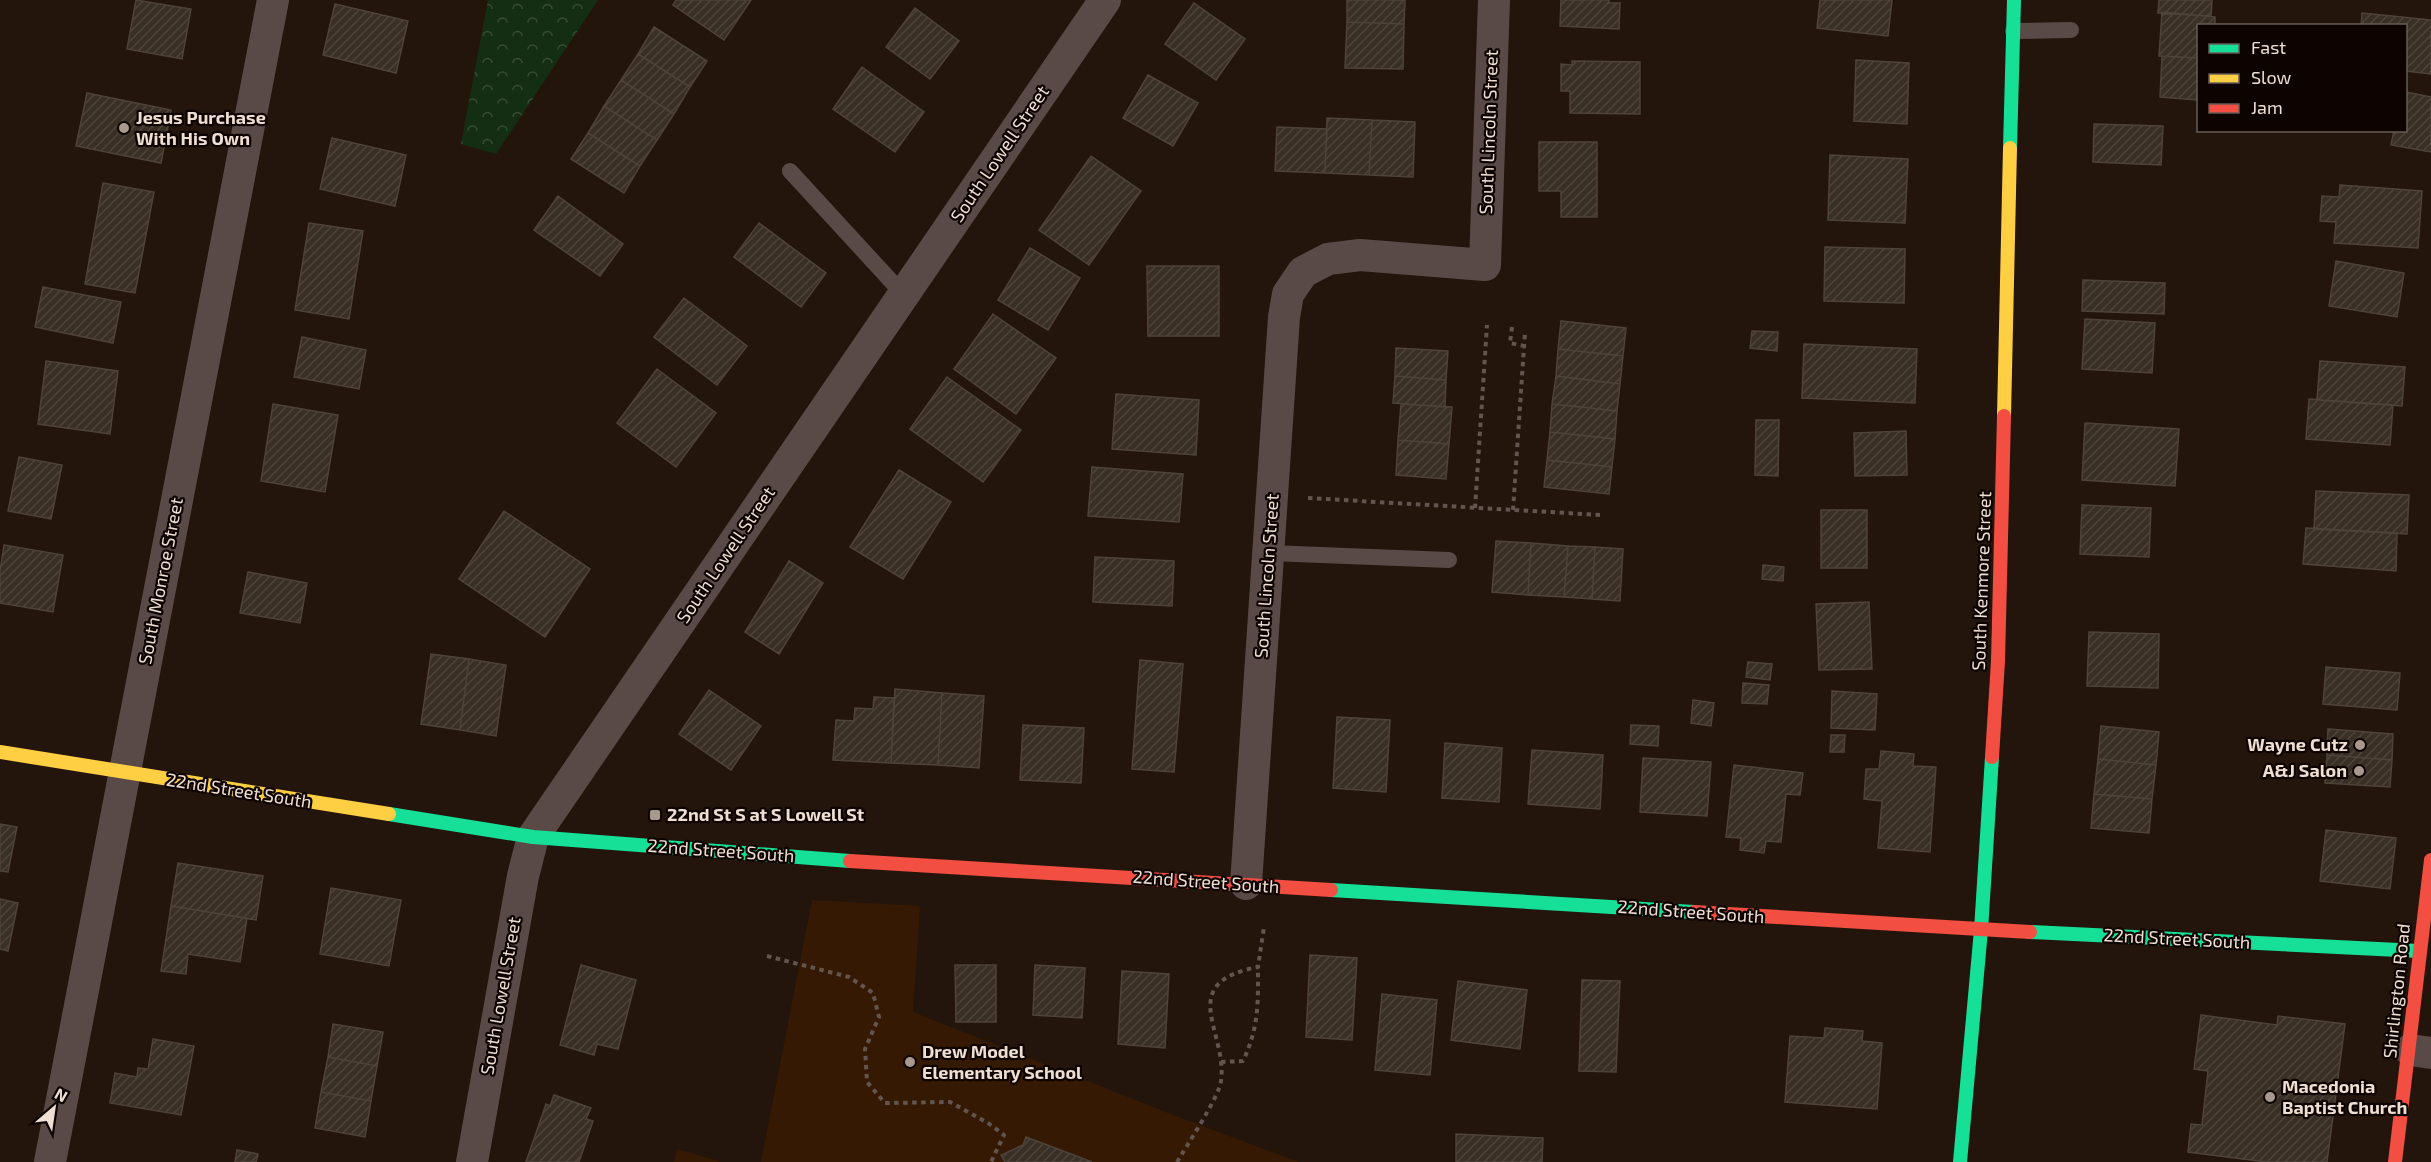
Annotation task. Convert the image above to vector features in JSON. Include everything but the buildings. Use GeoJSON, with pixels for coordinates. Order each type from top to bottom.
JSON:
{"type":"FeatureCollection","features":[{"type":"Feature","properties":{"kind":"street","name":"South Monroe Street"},"geometry":{"type":"LineString","coordinates":[[50,1162],[273,0]]}},
{"type":"Feature","properties":{"kind":"street","name":"South Lowell Street"},"geometry":{"type":"LineString","coordinates":[[472,1162],[523,876],[533,837],[1105,0]]}},
{"type":"Feature","properties":{"kind":"street","name":"South Lincoln Street"},"geometry":{"type":"LineString","coordinates":[[1246,884],[1284,316],[1288,294],[1303,272],[1328,259],[1360,255],[1485,264],[1494,0]]}},
{"type":"Feature","properties":{"kind":"street","name":"South Kenmore Street"},"geometry":{"type":"LineString","coordinates":[[1960,1162],[1981,930],[1998,661],[2014,0]]}},
{"type":"Feature","properties":{"kind":"street","name":"22nd Street South"},"geometry":{"type":"LineString","coordinates":[[0,752],[533,837],[785,857],[1981,930],[2419,951]]}},
{"type":"Feature","properties":{"kind":"street","name":"Shirlington Road"},"geometry":{"type":"LineString","coordinates":[[2395,1162],[2420,1051],[2419,951],[2431,860]]}},
{"type":"Feature","properties":{"kind":"lane"},"geometry":{"type":"LineString","coordinates":[[2013,31],[2071,30]]}},
{"type":"Feature","properties":{"kind":"lane"},"geometry":{"type":"LineString","coordinates":[[790,171],[903,294]]}},
{"type":"Feature","properties":{"kind":"lane"},"geometry":{"type":"LineString","coordinates":[[1268,553],[1449,560]]}},
{"type":"Feature","properties":{"kind":"path"},"geometry":{"type":"LineString","coordinates":[[1475,508],[1487,325]]}},
{"type":"Feature","properties":{"kind":"path"},"geometry":{"type":"LineString","coordinates":[[1512,327],[1510,343],[1524,346]]}},
{"type":"Feature","properties":{"kind":"path"},"geometry":{"type":"LineString","coordinates":[[1513,510],[1525,332]]}},
{"type":"Feature","properties":{"kind":"path"},"geometry":{"type":"LineString","coordinates":[[1303,498],[1601,516]]}},
{"type":"Feature","properties":{"kind":"path"},"geometry":{"type":"LineString","coordinates":[[1221,1062],[1244,1061],[1254,1038],[1258,1007],[1258,968],[1264,927]]}},
{"type":"Feature","properties":{"kind":"path"},"geometry":{"type":"LineString","coordinates":[[767,956],[849,977],[873,993],[879,1017],[866,1049],[867,1082],[885,1103],[950,1102],[988,1122],[1004,1135],[991,1162]]}},
{"type":"Feature","properties":{"kind":"path"},"geometry":{"type":"LineString","coordinates":[[1177,1162],[1221,1082],[1221,1062],[1209,1008],[1216,986],[1238,971],[1258,968]]}},
{"type":"Feature","properties":{"kind":"shaded area","name":"Drew Model Elementary School"},"geometry":{"type":"Polygon","coordinates":[[[812,900],[920,906],[913,1012],[1299,1162],[761,1162],[812,900]]]}},
{"type":"Feature","properties":{"kind":"shaded area"},"geometry":{"type":"Polygon","coordinates":[[[677,1149],[698,1155],[721,1162],[674,1162],[677,1149]]]}},
{"type":"Feature","properties":{"kind":"green space"},"geometry":{"type":"Polygon","coordinates":[[[488,0],[598,0],[496,154],[461,144],[488,0]]]}},
{"type":"Feature","properties":{"kind":"traffic: fast"},"geometry":{"type":"LineString","coordinates":[[2010,148],[2014,0]]}},
{"type":"Feature","properties":{"kind":"traffic: fast"},"geometry":{"type":"LineString","coordinates":[[1960,1162],[1981,930],[1992,757]]}},
{"type":"Feature","properties":{"kind":"traffic: fast"},"geometry":{"type":"LineString","coordinates":[[389,814],[533,837],[850,861]]}},
{"type":"Feature","properties":{"kind":"traffic: fast"},"geometry":{"type":"LineString","coordinates":[[1331,890],[1694,912]]}},
{"type":"Feature","properties":{"kind":"traffic: fast"},"geometry":{"type":"LineString","coordinates":[[2030,932],[2419,951]]}},
{"type":"Feature","properties":{"kind":"traffic: slow"},"geometry":{"type":"LineString","coordinates":[[2004,416],[2010,148]]}},
{"type":"Feature","properties":{"kind":"traffic: slow"},"geometry":{"type":"LineString","coordinates":[[0,752],[389,814]]}},
{"type":"Feature","properties":{"kind":"traffic: jam"},"geometry":{"type":"LineString","coordinates":[[1992,757],[1998,661],[2004,416]]}},
{"type":"Feature","properties":{"kind":"traffic: jam"},"geometry":{"type":"LineString","coordinates":[[2395,1162],[2431,860]]}},
{"type":"Feature","properties":{"kind":"traffic: jam"},"geometry":{"type":"LineString","coordinates":[[850,861],[1331,890]]}},
{"type":"Feature","properties":{"kind":"traffic: jam"},"geometry":{"type":"LineString","coordinates":[[1694,912],[2030,932]]}},
{"type":"Feature","properties":{"kind":"place","name":"Jesus Purchase With His Own"},"geometry":{"type":"Point","coordinates":[124,128]}},
{"type":"Feature","properties":{"kind":"place","name":"Wayne Cutz"},"geometry":{"type":"Point","coordinates":[2360,745]}},
{"type":"Feature","properties":{"kind":"place","name":"A&J Salon"},"geometry":{"type":"Point","coordinates":[2359,771]}},
{"type":"Feature","properties":{"kind":"place","name":"22nd St S at S Lowell St"},"geometry":{"type":"Point","coordinates":[655,815]}},
{"type":"Feature","properties":{"kind":"place","name":"Drew Model Elementary School"},"geometry":{"type":"Point","coordinates":[910,1062]}},
{"type":"Feature","properties":{"kind":"place","name":"Macedonia Baptist Church"},"geometry":{"type":"Point","coordinates":[2270,1097]}}]}
